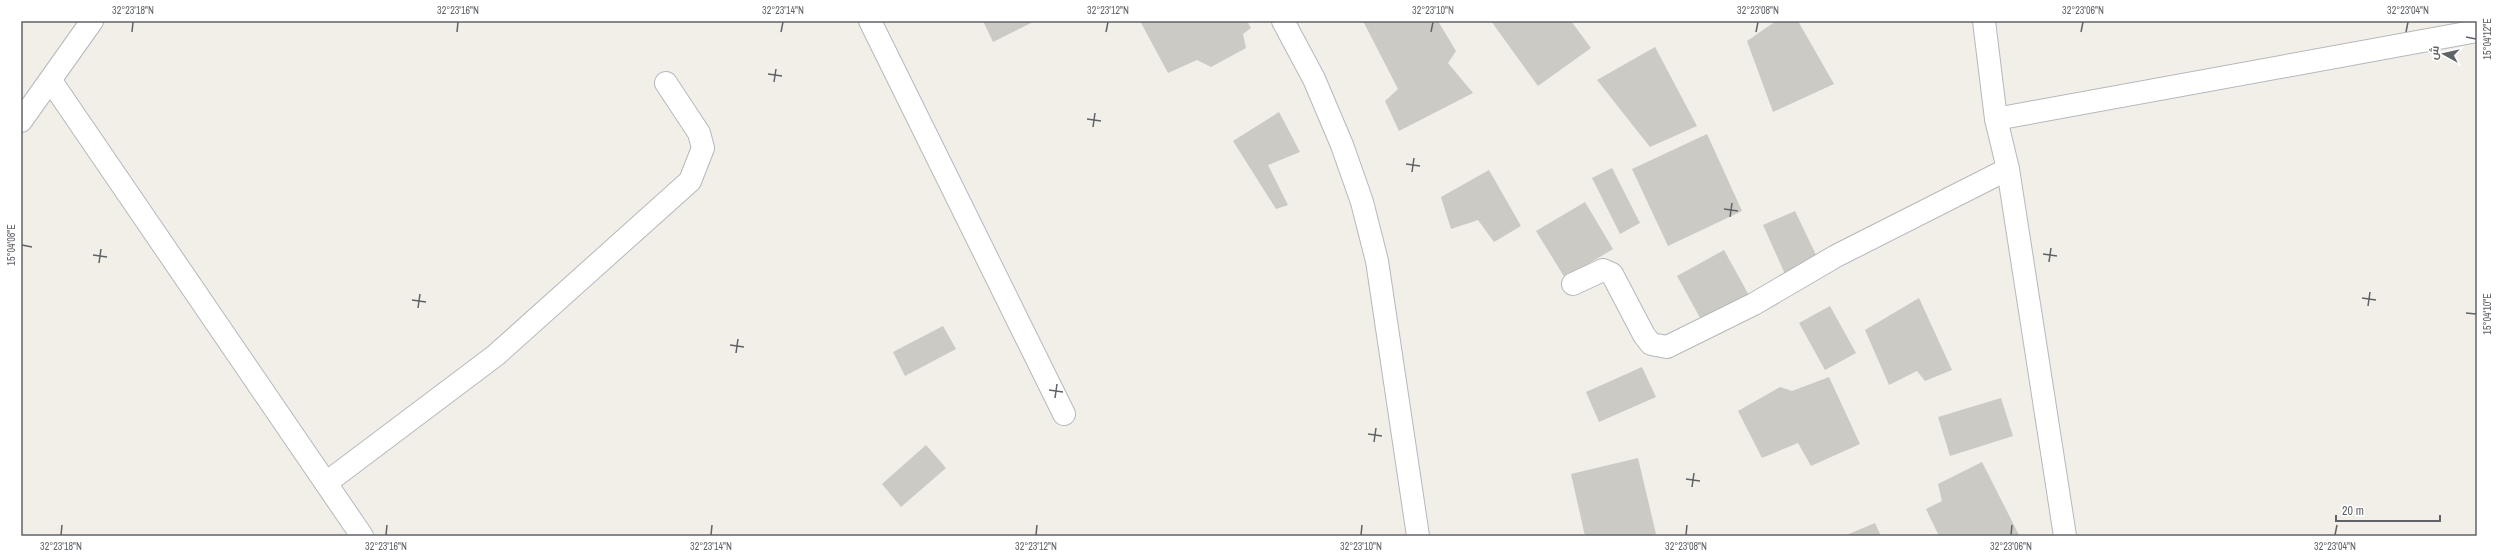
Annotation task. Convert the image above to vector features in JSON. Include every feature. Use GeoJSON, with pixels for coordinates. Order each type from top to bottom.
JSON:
{"type":"FeatureCollection","features":[{"type":"Feature","properties":{"kind":"street"},"geometry":{"type":"LineString","coordinates":[[21,121],[92,21]]}},
{"type":"Feature","properties":{"kind":"street"},"geometry":{"type":"LineString","coordinates":[[870,21],[1064,414]]}},
{"type":"Feature","properties":{"kind":"street"},"geometry":{"type":"LineString","coordinates":[[1283,21],[1314,79],[1342,146],[1362,202],[1377,262],[1418,536]]}},
{"type":"Feature","properties":{"kind":"street"},"geometry":{"type":"LineString","coordinates":[[1984,21],[1996,119],[2008,169],[2065,536]]}},
{"type":"Feature","properties":{"kind":"street"},"geometry":{"type":"LineString","coordinates":[[1996,119],[2477,30]]}},
{"type":"Feature","properties":{"kind":"street"},"geometry":{"type":"LineString","coordinates":[[51,80],[362,536]]}},
{"type":"Feature","properties":{"kind":"street"},"geometry":{"type":"LineString","coordinates":[[326,483],[496,355],[690,181],[703,148],[699,133],[666,83]]}},
{"type":"Feature","properties":{"kind":"street"},"geometry":{"type":"LineString","coordinates":[[1573,284],[1603,270],[1612,274],[1644,335],[1651,344],[1667,347],[1754,304],[1836,256],[2008,169]]}},
{"type":"Feature","properties":{"kind":"building"},"geometry":{"type":"Polygon","coordinates":[[[983,21],[1035,21],[993,42],[983,21]]]}},
{"type":"Feature","properties":{"kind":"building"},"geometry":{"type":"Polygon","coordinates":[[[1140,21],[1247,21],[1251,28],[1243,34],[1246,48],[1211,67],[1197,60],[1168,73],[1140,21]]]}},
{"type":"Feature","properties":{"kind":"building"},"geometry":{"type":"Polygon","coordinates":[[[1363,21],[1438,21],[1456,51],[1448,63],[1473,93],[1399,131],[1385,101],[1398,89],[1363,21]]]}},
{"type":"Feature","properties":{"kind":"building"},"geometry":{"type":"Polygon","coordinates":[[[1491,21],[1571,21],[1591,48],[1538,86],[1491,21]]]}},
{"type":"Feature","properties":{"kind":"building"},"geometry":{"type":"Polygon","coordinates":[[[1776,21],[1798,21],[1834,84],[1773,112],[1747,41],[1776,21]]]}},
{"type":"Feature","properties":{"kind":"building"},"geometry":{"type":"Polygon","coordinates":[[[1655,47],[1697,126],[1650,147],[1597,80],[1655,47]]]}},
{"type":"Feature","properties":{"kind":"building"},"geometry":{"type":"Polygon","coordinates":[[[1279,112],[1300,152],[1268,165],[1288,205],[1276,209],[1233,141],[1279,112]]]}},
{"type":"Feature","properties":{"kind":"building"},"geometry":{"type":"Polygon","coordinates":[[[1707,134],[1742,211],[1668,246],[1632,169],[1707,134]]]}},
{"type":"Feature","properties":{"kind":"building"},"geometry":{"type":"Polygon","coordinates":[[[1612,168],[1640,223],[1620,234],[1592,178],[1612,168]]]}},
{"type":"Feature","properties":{"kind":"building"},"geometry":{"type":"Polygon","coordinates":[[[1489,170],[1521,226],[1494,242],[1478,220],[1451,229],[1441,197],[1489,170]]]}},
{"type":"Feature","properties":{"kind":"building"},"geometry":{"type":"Polygon","coordinates":[[[1585,202],[1613,249],[1565,278],[1536,231],[1585,202]]]}},
{"type":"Feature","properties":{"kind":"building"},"geometry":{"type":"Polygon","coordinates":[[[1795,211],[1818,259],[1785,274],[1763,225],[1795,211]]]}},
{"type":"Feature","properties":{"kind":"building"},"geometry":{"type":"Polygon","coordinates":[[[1724,250],[1751,299],[1704,325],[1677,276],[1724,250]]]}},
{"type":"Feature","properties":{"kind":"building"},"geometry":{"type":"Polygon","coordinates":[[[1919,298],[1952,370],[1925,381],[1917,371],[1889,385],[1865,330],[1919,298]]]}},
{"type":"Feature","properties":{"kind":"building"},"geometry":{"type":"Polygon","coordinates":[[[1830,306],[1856,353],[1825,370],[1799,323],[1830,306]]]}},
{"type":"Feature","properties":{"kind":"building"},"geometry":{"type":"Polygon","coordinates":[[[943,326],[956,349],[905,376],[893,352],[943,326]]]}},
{"type":"Feature","properties":{"kind":"building"},"geometry":{"type":"Polygon","coordinates":[[[1642,367],[1656,397],[1599,422],[1586,392],[1642,367]]]}},
{"type":"Feature","properties":{"kind":"building"},"geometry":{"type":"Polygon","coordinates":[[[1829,377],[1860,444],[1811,466],[1798,443],[1762,458],[1738,411],[1780,387],[1792,391],[1829,377]]]}},
{"type":"Feature","properties":{"kind":"building"},"geometry":{"type":"Polygon","coordinates":[[[2001,398],[2013,436],[1950,456],[1938,417],[2001,398]]]}},
{"type":"Feature","properties":{"kind":"building"},"geometry":{"type":"Polygon","coordinates":[[[926,445],[946,468],[901,507],[882,484],[926,445]]]}},
{"type":"Feature","properties":{"kind":"building"},"geometry":{"type":"Polygon","coordinates":[[[1638,458],[1656,534],[1646,536],[1585,536],[1571,474],[1638,458]]]}},
{"type":"Feature","properties":{"kind":"building"},"geometry":{"type":"Polygon","coordinates":[[[1982,462],[2019,535],[1939,536],[1926,509],[1942,501],[1938,484],[1982,462]]]}},
{"type":"Feature","properties":{"kind":"building"},"geometry":{"type":"Polygon","coordinates":[[[1875,523],[1881,536],[1844,536],[1875,523]]]}}]}
